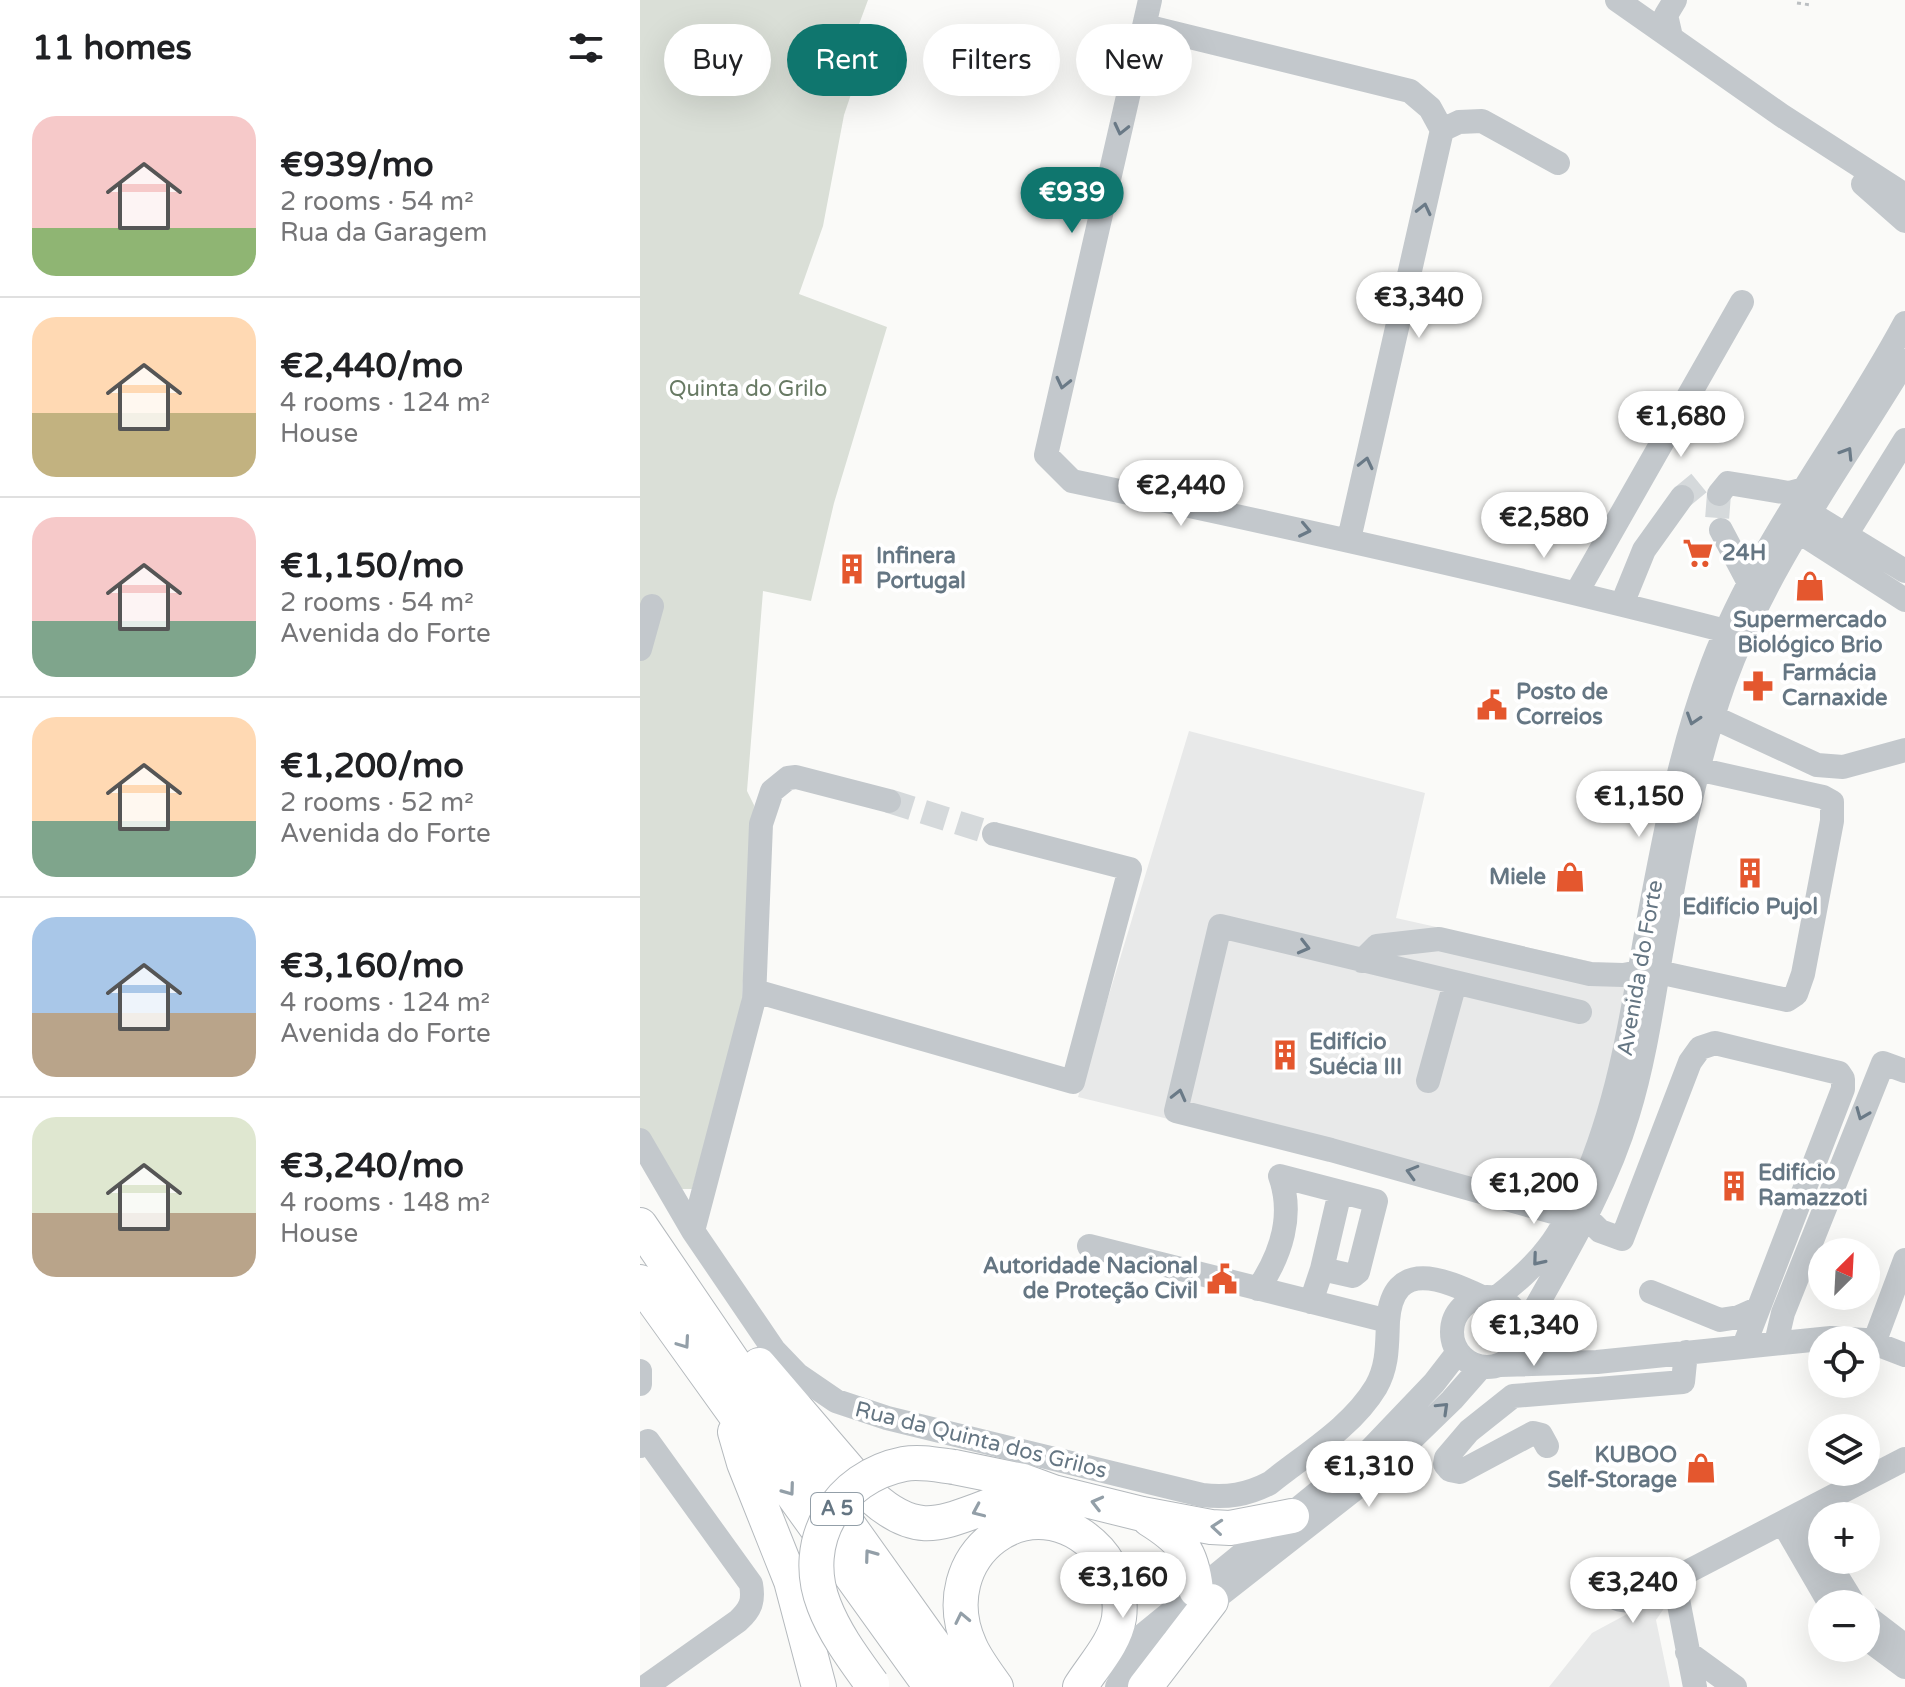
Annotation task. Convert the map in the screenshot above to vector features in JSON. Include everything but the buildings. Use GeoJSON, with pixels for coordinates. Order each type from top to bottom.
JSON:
{"type":"FeatureCollection","features":[{"type":"Feature","properties":{"kind":"highway","name":"A 5"},"geometry":{"type":"LineString","coordinates":[[640,1225],[964,1687]]}},
{"type":"Feature","properties":{"kind":"highway","name":"A 5"},"geometry":{"type":"LineString","coordinates":[[640,1282],[931,1687]]}},
{"type":"Feature","properties":{"kind":"highway"},"geometry":{"type":"LineString","coordinates":[[711,1330],[756,1361],[872,1497],[888,1511],[918,1522],[946,1523],[1008,1500],[1053,1492]]}},
{"type":"Feature","properties":{"kind":"highway"},"geometry":{"type":"LineString","coordinates":[[727,1404],[744,1463],[791,1581],[819,1687]]}},
{"type":"Feature","properties":{"kind":"highway"},"geometry":{"type":"LineString","coordinates":[[874,1686],[841,1640],[823,1604],[816,1568],[819,1541],[841,1499],[863,1479],[908,1463],[954,1467],[1023,1481],[1053,1492],[1142,1514],[1230,1528],[1292,1516]]}},
{"type":"Feature","properties":{"kind":"highway"},"geometry":{"type":"LineString","coordinates":[[1142,1514],[1183,1545],[1200,1602],[1145,1687]]}},
{"type":"Feature","properties":{"kind":"highway"},"geometry":{"type":"LineString","coordinates":[[996,1687],[970,1646],[961,1618],[960,1593],[969,1566],[986,1543],[1010,1528],[1035,1523],[1049,1523],[1077,1533],[1102,1554],[1115,1578],[1119,1606],[1115,1630],[1080,1687]]}},
{"type":"Feature","properties":{"kind":"street"},"geometry":{"type":"LineString","coordinates":[[1145,24],[1150,0]]}},
{"type":"Feature","properties":{"kind":"street"},"geometry":{"type":"LineString","coordinates":[[1617,0],[1671,17]]}},
{"type":"Feature","properties":{"kind":"street"},"geometry":{"type":"LineString","coordinates":[[1645,0],[1671,17],[1905,221]]}},
{"type":"Feature","properties":{"kind":"street"},"geometry":{"type":"LineString","coordinates":[[1192,38],[1410,91],[1430,108],[1442,130],[1349,539]]}},
{"type":"Feature","properties":{"kind":"street"},"geometry":{"type":"LineString","coordinates":[[1129,96],[1046,455],[1072,481],[1349,539],[1577,592],[1726,631]]}},
{"type":"Feature","properties":{"kind":"street"},"geometry":{"type":"LineString","coordinates":[[1781,115],[1905,195]]}},
{"type":"Feature","properties":{"kind":"street"},"geometry":{"type":"LineString","coordinates":[[1442,130],[1459,122],[1482,121],[1558,163]]}},
{"type":"Feature","properties":{"kind":"street"},"geometry":{"type":"LineString","coordinates":[[1577,592],[1742,302]]}},
{"type":"Feature","properties":{"kind":"street","name":"Avenida do Forte"},"geometry":{"type":"LineString","coordinates":[[1080,1687],[1383,1467],[1491,1366],[1515,1354],[1577,1217],[1611,1163],[1635,1086],[1681,759],[1699,700],[1749,583],[1905,323]]}},
{"type":"Feature","properties":{"kind":"street","name":"Avenida do Forte"},"geometry":{"type":"LineString","coordinates":[[1456,1314],[1467,1303],[1489,1298],[1534,1265],[1577,1217],[1649,972],[1697,769],[1713,717],[1749,624],[1804,522],[1905,361]]}},
{"type":"Feature","properties":{"kind":"street"},"geometry":{"type":"LineString","coordinates":[[1846,535],[1905,440]]}},
{"type":"Feature","properties":{"kind":"street"},"geometry":{"type":"LineString","coordinates":[[1622,604],[1644,550],[1707,489],[1789,493],[1804,489]]}},
{"type":"Feature","properties":{"kind":"street"},"geometry":{"type":"LineString","coordinates":[[1804,522],[1846,535],[1905,571]]}},
{"type":"Feature","properties":{"kind":"street"},"geometry":{"type":"LineString","coordinates":[[1804,522],[1905,600]]}},
{"type":"Feature","properties":{"kind":"street"},"geometry":{"type":"LineString","coordinates":[[1721,530],[1749,583]]}},
{"type":"Feature","properties":{"kind":"street"},"geometry":{"type":"LineString","coordinates":[[640,649],[652,606]]}},
{"type":"Feature","properties":{"kind":"street"},"geometry":{"type":"LineString","coordinates":[[1713,717],[1817,765],[1843,767],[1905,750]]}},
{"type":"Feature","properties":{"kind":"street"},"geometry":{"type":"LineString","coordinates":[[1362,961],[1377,946],[1439,939],[1590,974],[1649,972],[1787,1000],[1793,998],[1800,986],[1809,946],[1832,821],[1832,802],[1823,797],[1697,769]]}},
{"type":"Feature","properties":{"kind":"street"},"geometry":{"type":"LineString","coordinates":[[693,1231],[755,991],[761,824],[772,791],[788,778],[796,777],[889,801]]}},
{"type":"Feature","properties":{"kind":"street"},"geometry":{"type":"LineString","coordinates":[[755,991],[1073,1082],[1130,869],[994,834]]}},
{"type":"Feature","properties":{"kind":"street"},"geometry":{"type":"LineString","coordinates":[[1580,1012],[1220,926],[1176,1111],[1577,1217],[1600,1231],[1622,1239],[1694,1055],[1700,1048],[1715,1043],[1839,1073],[1843,1079],[1843,1089],[1755,1315],[1762,1344]]}},
{"type":"Feature","properties":{"kind":"street"},"geometry":{"type":"LineString","coordinates":[[1428,1081],[1455,983]]}},
{"type":"Feature","properties":{"kind":"street"},"geometry":{"type":"LineString","coordinates":[[1762,1344],[1783,1313],[1883,1063],[1905,1071]]}},
{"type":"Feature","properties":{"kind":"street"},"geometry":{"type":"LineString","coordinates":[[1635,1086],[1679,1092]]}},
{"type":"Feature","properties":{"kind":"street","name":"Rua da Quinta dos Grilos"},"geometry":{"type":"LineString","coordinates":[[640,1140],[693,1231],[774,1350],[822,1394],[887,1418],[1202,1495],[1224,1498],[1257,1490],[1357,1414],[1383,1373],[1388,1321],[1396,1293],[1417,1278]]}},
{"type":"Feature","properties":{"kind":"street"},"geometry":{"type":"LineString","coordinates":[[1258,1289],[1278,1251],[1285,1227],[1286,1200],[1280,1176],[1376,1201],[1358,1272],[1353,1276],[1322,1269]]}},
{"type":"Feature","properties":{"kind":"street"},"geometry":{"type":"LineString","coordinates":[[1311,1302],[1340,1192]]}},
{"type":"Feature","properties":{"kind":"street"},"geometry":{"type":"LineString","coordinates":[[1089,1246],[1388,1321]]}},
{"type":"Feature","properties":{"kind":"street"},"geometry":{"type":"LineString","coordinates":[[1875,1326],[1905,1260]]}},
{"type":"Feature","properties":{"kind":"street"},"geometry":{"type":"LineString","coordinates":[[1417,1278],[1433,1287],[1456,1314],[1452,1329],[1458,1352],[1464,1359],[1491,1366],[1597,1362],[1808,1340]]}},
{"type":"Feature","properties":{"kind":"street"},"geometry":{"type":"LineString","coordinates":[[1417,1278],[1440,1279],[1512,1307],[1521,1323],[1522,1334],[1572,1361]]}},
{"type":"Feature","properties":{"kind":"street"},"geometry":{"type":"LineString","coordinates":[[1651,1292],[1720,1320],[1755,1315]]}},
{"type":"Feature","properties":{"kind":"street"},"geometry":{"type":"LineString","coordinates":[[1880,1346],[1905,1355]]}},
{"type":"Feature","properties":{"kind":"street","name":"Avenida do Forte"},"geometry":{"type":"LineString","coordinates":[[1117,1687],[1200,1602],[1292,1516],[1370,1450],[1434,1383],[1458,1352]]}},
{"type":"Feature","properties":{"kind":"street"},"geometry":{"type":"LineString","coordinates":[[1547,1446],[1541,1435],[1533,1433],[1460,1472],[1450,1470],[1445,1464],[1446,1458],[1469,1431],[1513,1396],[1683,1382],[1686,1352]]}},
{"type":"Feature","properties":{"kind":"street"},"geometry":{"type":"LineString","coordinates":[[640,1371],[640,1384]]}},
{"type":"Feature","properties":{"kind":"street"},"geometry":{"type":"LineString","coordinates":[[640,1446],[648,1441],[751,1584],[753,1595],[748,1612],[738,1621],[645,1687]]}},
{"type":"Feature","properties":{"kind":"street"},"geometry":{"type":"LineString","coordinates":[[1602,1586],[1610,1596],[1628,1602],[1905,1459]]}},
{"type":"Feature","properties":{"kind":"street"},"geometry":{"type":"LineString","coordinates":[[1793,1518],[1808,1535]]}},
{"type":"Feature","properties":{"kind":"street"},"geometry":{"type":"LineString","coordinates":[[1793,1518],[1824,1590]]}},
{"type":"Feature","properties":{"kind":"street"},"geometry":{"type":"LineString","coordinates":[[1674,1579],[1695,1687]]}},
{"type":"Feature","properties":{"kind":"street"},"geometry":{"type":"LineString","coordinates":[[1880,1627],[1905,1646]]}},
{"type":"Feature","properties":{"kind":"street"},"geometry":{"type":"LineString","coordinates":[[1880,1648],[1905,1667]]}},
{"type":"Feature","properties":{"kind":"street"},"geometry":{"type":"LineString","coordinates":[[1687,1652],[1735,1687]]}},
{"type":"Feature","properties":{"kind":"path"},"geometry":{"type":"LineString","coordinates":[[1796,1],[1803,6],[1811,5]]}},
{"type":"Feature","properties":{"kind":"shaded area"},"geometry":{"type":"Polygon","coordinates":[[[1189,731],[1425,793],[1396,918],[1624,969],[1631,987],[1607,1087],[1561,1219],[1078,1097],[1189,731]]]}},
{"type":"Feature","properties":{"kind":"shaded area"},"geometry":{"type":"Polygon","coordinates":[[[1655,1599],[1665,1607],[1656,1620],[1670,1687],[1549,1687],[1592,1633],[1655,1599]]]}},
{"type":"Feature","properties":{"kind":"green space","name":"Quinta do Grilo"},"geometry":{"type":"Polygon","coordinates":[[[640,0],[868,0],[859,24],[787,24],[787,96],[850,96],[823,226],[799,294],[887,327],[834,503],[811,601],[763,591],[747,791],[754,805],[741,1013],[692,1189],[681,1189],[640,1141],[640,0]]]}},
{"type":"Feature","properties":{"kind":"tunnel"},"geometry":{"type":"LineString","coordinates":[[1682,497],[1699,483]]}},
{"type":"Feature","properties":{"kind":"tunnel"},"geometry":{"type":"LineString","coordinates":[[1719,494],[1717,520],[1721,530]]}},
{"type":"Feature","properties":{"kind":"tunnel"},"geometry":{"type":"LineString","coordinates":[[889,801],[994,834]]}},
{"type":"Feature","properties":{"kind":"place","name":"24H"},"geometry":{"type":"Point","coordinates":[1698,553]}},
{"type":"Feature","properties":{"kind":"place","name":"Infinera Portugal"},"geometry":{"type":"Point","coordinates":[852,569]}},
{"type":"Feature","properties":{"kind":"place","name":"Supermercado Biológico Brio"},"geometry":{"type":"Point","coordinates":[1810,586]}},
{"type":"Feature","properties":{"kind":"place","name":"Farmácia Carnaxide"},"geometry":{"type":"Point","coordinates":[1758,686]}},
{"type":"Feature","properties":{"kind":"place","name":"Posto de Correios"},"geometry":{"type":"Point","coordinates":[1492,705]}},
{"type":"Feature","properties":{"kind":"place","name":"Edifício Pujol"},"geometry":{"type":"Point","coordinates":[1750,873]}},
{"type":"Feature","properties":{"kind":"place","name":"Miele"},"geometry":{"type":"Point","coordinates":[1570,877]}},
{"type":"Feature","properties":{"kind":"place","name":"Edifício Suécia III"},"geometry":{"type":"Point","coordinates":[1285,1055]}},
{"type":"Feature","properties":{"kind":"place","name":"Edifício Ramazzoti"},"geometry":{"type":"Point","coordinates":[1734,1186]}},
{"type":"Feature","properties":{"kind":"place","name":"Autoridade Nacional de Proteção Civil"},"geometry":{"type":"Point","coordinates":[1222,1279]}},
{"type":"Feature","properties":{"kind":"place","name":"KUBOO Self-Storage"},"geometry":{"type":"Point","coordinates":[1701,1468]}}]}
